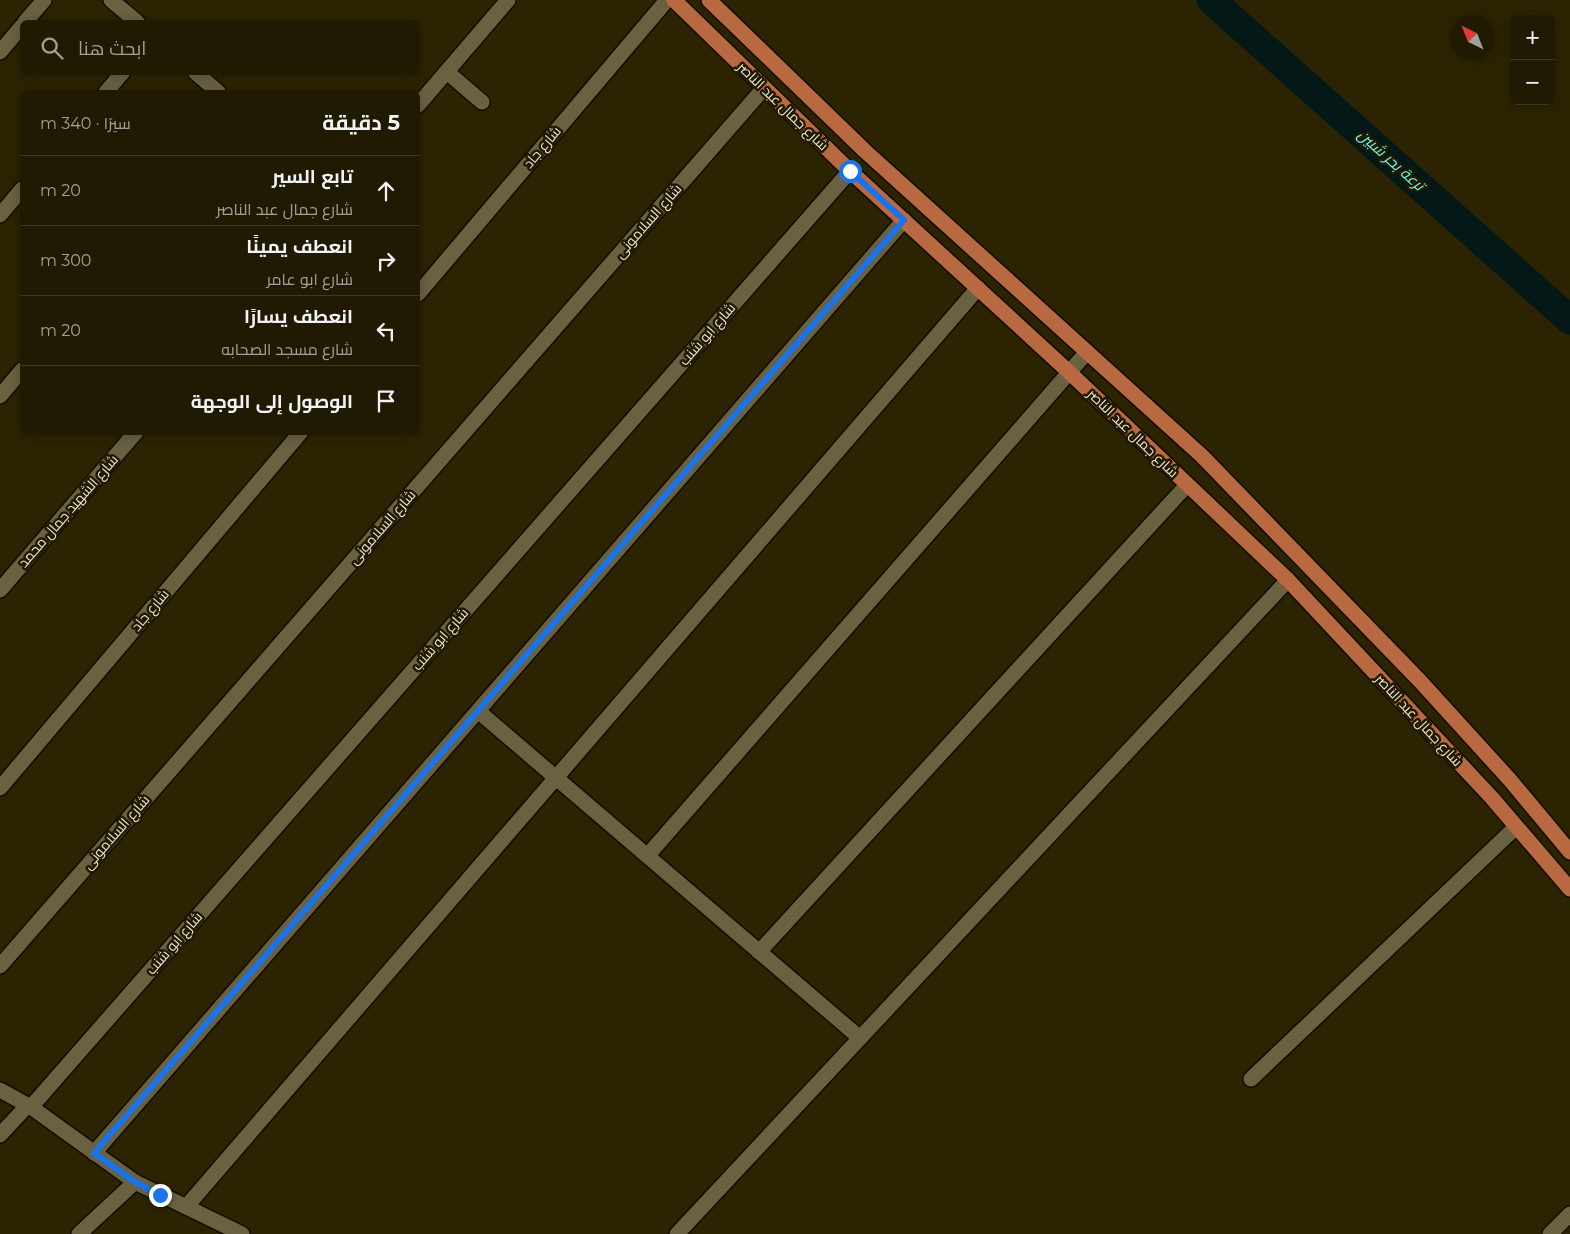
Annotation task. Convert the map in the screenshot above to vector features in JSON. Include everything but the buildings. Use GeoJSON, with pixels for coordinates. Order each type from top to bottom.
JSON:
{"type":"FeatureCollection","features":[{"type":"Feature","properties":{"kind":"main road","name":"شارع جمال عبد الناصر"},"geometry":{"type":"LineString","coordinates":[[674,0],[850,171],[1069,372],[1288,580],[1492,798],[1570,889]]}},
{"type":"Feature","properties":{"kind":"main road","name":"شارع جمال عبد الناصر"},"geometry":{"type":"LineString","coordinates":[[709,0],[865,151],[1202,456],[1420,681],[1510,780],[1570,852]]}},
{"type":"Feature","properties":{"kind":"street"},"geometry":{"type":"LineString","coordinates":[[27,20],[44,0]]}},
{"type":"Feature","properties":{"kind":"street"},"geometry":{"type":"LineString","coordinates":[[111,0],[135,20]]}},
{"type":"Feature","properties":{"kind":"street"},"geometry":{"type":"LineString","coordinates":[[420,103],[508,0]]}},
{"type":"Feature","properties":{"kind":"street","name":"شارع جاد"},"geometry":{"type":"LineString","coordinates":[[420,292],[667,0]]}},
{"type":"Feature","properties":{"kind":"street"},"geometry":{"type":"LineString","coordinates":[[0,52],[20,28]]}},
{"type":"Feature","properties":{"kind":"street"},"geometry":{"type":"LineString","coordinates":[[446,72],[482,102]]}},
{"type":"Feature","properties":{"kind":"street"},"geometry":{"type":"LineString","coordinates":[[108,90],[120,75]]}},
{"type":"Feature","properties":{"kind":"street"},"geometry":{"type":"LineString","coordinates":[[198,75],[216,90]]}},
{"type":"Feature","properties":{"kind":"street","name":"شارع السلامونى"},"geometry":{"type":"LineString","coordinates":[[0,966],[764,88]]}},
{"type":"Feature","properties":{"kind":"street","name":"شارع ابو شنب"},"geometry":{"type":"LineString","coordinates":[[0,1135],[29,1106],[850,171]]}},
{"type":"Feature","properties":{"kind":"street"},"geometry":{"type":"LineString","coordinates":[[0,215],[20,191]]}},
{"type":"Feature","properties":{"kind":"street"},"geometry":{"type":"LineString","coordinates":[[94,1153],[904,220]]}},
{"type":"Feature","properties":{"kind":"street"},"geometry":{"type":"LineString","coordinates":[[186,1207],[978,288]]}},
{"type":"Feature","properties":{"kind":"street"},"geometry":{"type":"LineString","coordinates":[[648,855],[1087,352]]}},
{"type":"Feature","properties":{"kind":"street"},"geometry":{"type":"LineString","coordinates":[[0,396],[20,372]]}},
{"type":"Feature","properties":{"kind":"street","name":"شارع الشهيد جمال محمد"},"geometry":{"type":"LineString","coordinates":[[0,590],[133,435]]}},
{"type":"Feature","properties":{"kind":"street","name":"شارع جاد"},"geometry":{"type":"LineString","coordinates":[[0,788],[298,435]]}},
{"type":"Feature","properties":{"kind":"street"},"geometry":{"type":"LineString","coordinates":[[759,952],[1187,485]]}},
{"type":"Feature","properties":{"kind":"street"},"geometry":{"type":"LineString","coordinates":[[677,1234],[1288,580]]}},
{"type":"Feature","properties":{"kind":"street"},"geometry":{"type":"LineString","coordinates":[[478,711],[860,1038]]}},
{"type":"Feature","properties":{"kind":"street"},"geometry":{"type":"LineString","coordinates":[[1251,1079],[1516,827]]}},
{"type":"Feature","properties":{"kind":"street"},"geometry":{"type":"LineString","coordinates":[[0,1090],[29,1106],[135,1182],[242,1234]]}},
{"type":"Feature","properties":{"kind":"street"},"geometry":{"type":"LineString","coordinates":[[79,1234],[135,1182]]}},
{"type":"Feature","properties":{"kind":"street"},"geometry":{"type":"LineString","coordinates":[[1550,1234],[1570,1214]]}},
{"type":"Feature","properties":{"kind":"waterway","name":"ترعة بحر شبين"},"geometry":{"type":"LineString","coordinates":[[1211,0],[1570,320]]}},
{"type":"Feature","properties":{"kind":"route"},"geometry":{"type":"LineString","coordinates":[[160,1195],[135,1182],[94,1153],[904,220],[850,171]]}}]}
